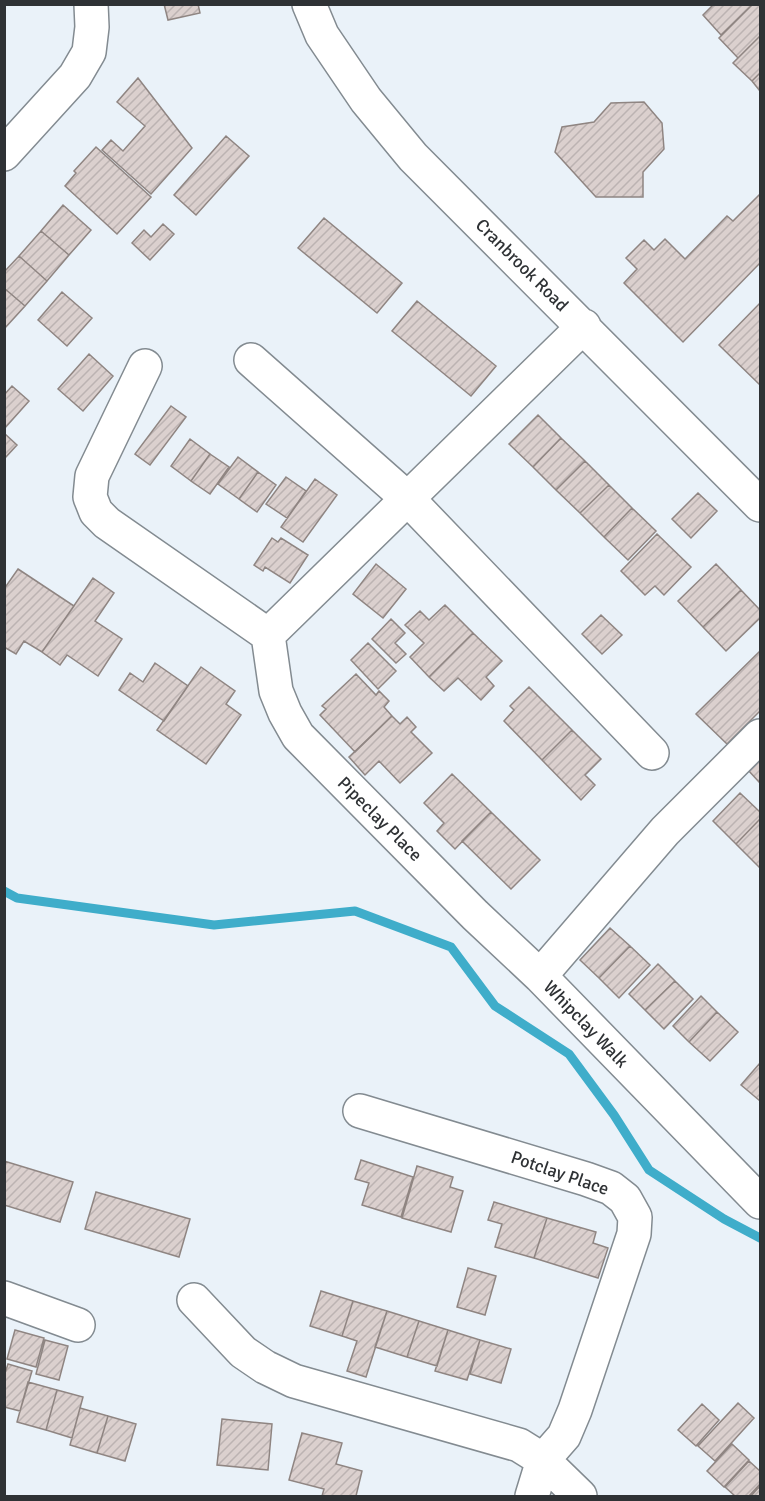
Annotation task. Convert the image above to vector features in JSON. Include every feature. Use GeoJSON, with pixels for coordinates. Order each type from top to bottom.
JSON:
{"type":"FeatureCollection","features":[{"type":"Feature","properties":{"kind":"street"},"geometry":{"type":"LineString","coordinates":[[4,154],[75,76],[88,52],[92,27],[91,4]]}},
{"type":"Feature","properties":{"kind":"street","name":"Cranbrook Road"},"geometry":{"type":"LineString","coordinates":[[309,4],[322,35],[366,100],[413,156],[760,505]]}},
{"type":"Feature","properties":{"kind":"street"},"geometry":{"type":"LineString","coordinates":[[145,366],[92,476],[90,497],[96,512],[107,523],[268,635],[584,326]]}},
{"type":"Feature","properties":{"kind":"street"},"geometry":{"type":"LineString","coordinates":[[251,360],[408,499],[652,753]]}},
{"type":"Feature","properties":{"kind":"street","name":"Pipeclay Place"},"geometry":{"type":"LineString","coordinates":[[268,635],[276,691],[298,736],[475,915],[540,976]]}},
{"type":"Feature","properties":{"kind":"street","name":"Whipclay Walk"},"geometry":{"type":"LineString","coordinates":[[760,736],[665,831],[540,976],[760,1202]]}},
{"type":"Feature","properties":{"kind":"street","name":"Potclay Place"},"geometry":{"type":"LineString","coordinates":[[360,1111],[611,1188],[626,1199],[635,1217],[634,1234],[575,1410],[564,1436],[543,1460],[532,1497]]}},
{"type":"Feature","properties":{"kind":"street"},"geometry":{"type":"LineString","coordinates":[[4,1299],[78,1325]]}},
{"type":"Feature","properties":{"kind":"street"},"geometry":{"type":"LineString","coordinates":[[194,1300],[243,1352],[265,1367],[294,1381],[519,1445],[543,1460],[580,1497]]}},
{"type":"Feature","properties":{"kind":"building"},"geometry":{"type":"Polygon","coordinates":[[[164,4],[198,4],[200,13],[168,20],[164,4]]]}},
{"type":"Feature","properties":{"kind":"building"},"geometry":{"type":"Polygon","coordinates":[[[714,4],[749,4],[751,6],[721,35],[703,15],[714,4]]]}},
{"type":"Feature","properties":{"kind":"building"},"geometry":{"type":"Polygon","coordinates":[[[753,4],[760,4],[760,36],[738,58],[719,38],[753,4]]]}},
{"type":"Feature","properties":{"kind":"building"},"geometry":{"type":"Polygon","coordinates":[[[760,36],[760,73],[752,81],[733,63],[760,36]]]}},
{"type":"Feature","properties":{"kind":"building"},"geometry":{"type":"Polygon","coordinates":[[[760,73],[760,91],[752,81],[760,73]]]}},
{"type":"Feature","properties":{"kind":"building"},"geometry":{"type":"Polygon","coordinates":[[[138,78],[192,148],[151,194],[102,150],[111,140],[123,151],[145,126],[117,102],[138,78]]]}},
{"type":"Feature","properties":{"kind":"building"},"geometry":{"type":"Polygon","coordinates":[[[644,102],[662,123],[664,149],[643,172],[643,197],[596,197],[555,152],[562,127],[594,122],[611,103],[644,102]]]}},
{"type":"Feature","properties":{"kind":"building"},"geometry":{"type":"Polygon","coordinates":[[[226,136],[249,156],[196,215],[174,195],[226,136]]]}},
{"type":"Feature","properties":{"kind":"building"},"geometry":{"type":"Polygon","coordinates":[[[96,147],[151,197],[117,234],[65,186],[76,173],[74,171],[96,147]]]}},
{"type":"Feature","properties":{"kind":"building"},"geometry":{"type":"Polygon","coordinates":[[[760,194],[760,263],[683,342],[624,283],[637,269],[626,258],[644,240],[654,250],[665,239],[685,259],[727,216],[733,221],[760,194]]]}},
{"type":"Feature","properties":{"kind":"building"},"geometry":{"type":"Polygon","coordinates":[[[63,205],[91,230],[69,255],[41,231],[63,205]]]}},
{"type":"Feature","properties":{"kind":"building"},"geometry":{"type":"Polygon","coordinates":[[[324,218],[402,283],[377,313],[298,248],[324,218]]]}},
{"type":"Feature","properties":{"kind":"building"},"geometry":{"type":"Polygon","coordinates":[[[163,224],[174,234],[150,260],[132,243],[144,230],[151,237],[163,224]]]}},
{"type":"Feature","properties":{"kind":"building"},"geometry":{"type":"Polygon","coordinates":[[[41,231],[69,255],[47,281],[19,256],[41,231]]]}},
{"type":"Feature","properties":{"kind":"building"},"geometry":{"type":"Polygon","coordinates":[[[19,256],[47,281],[25,306],[4,288],[4,272],[19,256]]]}},
{"type":"Feature","properties":{"kind":"building"},"geometry":{"type":"Polygon","coordinates":[[[4,288],[25,306],[4,329],[4,288]]]}},
{"type":"Feature","properties":{"kind":"building"},"geometry":{"type":"Polygon","coordinates":[[[62,292],[92,318],[67,346],[38,320],[62,292]]]}},
{"type":"Feature","properties":{"kind":"building"},"geometry":{"type":"Polygon","coordinates":[[[417,301],[496,366],[471,396],[392,331],[417,301]]]}},
{"type":"Feature","properties":{"kind":"building"},"geometry":{"type":"Polygon","coordinates":[[[760,303],[760,385],[719,345],[760,303]]]}},
{"type":"Feature","properties":{"kind":"building"},"geometry":{"type":"Polygon","coordinates":[[[89,354],[113,376],[83,411],[58,389],[89,354]]]}},
{"type":"Feature","properties":{"kind":"building"},"geometry":{"type":"Polygon","coordinates":[[[12,386],[29,401],[4,429],[4,395],[12,386]]]}},
{"type":"Feature","properties":{"kind":"building"},"geometry":{"type":"Polygon","coordinates":[[[171,406],[186,417],[150,465],[135,454],[171,406]]]}},
{"type":"Feature","properties":{"kind":"building"},"geometry":{"type":"Polygon","coordinates":[[[538,415],[561,438],[533,467],[509,444],[538,415]]]}},
{"type":"Feature","properties":{"kind":"building"},"geometry":{"type":"Polygon","coordinates":[[[4,433],[17,445],[4,459],[4,433]]]}},
{"type":"Feature","properties":{"kind":"building"},"geometry":{"type":"Polygon","coordinates":[[[561,438],[585,461],[556,490],[533,467],[561,438]]]}},
{"type":"Feature","properties":{"kind":"building"},"geometry":{"type":"Polygon","coordinates":[[[190,439],[210,454],[191,481],[171,466],[190,439]]]}},
{"type":"Feature","properties":{"kind":"building"},"geometry":{"type":"Polygon","coordinates":[[[210,454],[229,467],[210,494],[191,481],[210,454]]]}},
{"type":"Feature","properties":{"kind":"building"},"geometry":{"type":"Polygon","coordinates":[[[238,457],[258,472],[239,499],[218,484],[238,457]]]}},
{"type":"Feature","properties":{"kind":"building"},"geometry":{"type":"Polygon","coordinates":[[[585,461],[609,485],[580,513],[556,490],[585,461]]]}},
{"type":"Feature","properties":{"kind":"building"},"geometry":{"type":"Polygon","coordinates":[[[258,472],[276,485],[257,512],[239,499],[258,472]]]}},
{"type":"Feature","properties":{"kind":"building"},"geometry":{"type":"Polygon","coordinates":[[[286,477],[306,491],[287,518],[266,504],[286,477]]]}},
{"type":"Feature","properties":{"kind":"building"},"geometry":{"type":"Polygon","coordinates":[[[315,479],[337,495],[303,542],[281,527],[315,479]]]}},
{"type":"Feature","properties":{"kind":"building"},"geometry":{"type":"Polygon","coordinates":[[[609,485],[632,508],[604,537],[580,513],[609,485]]]}},
{"type":"Feature","properties":{"kind":"building"},"geometry":{"type":"Polygon","coordinates":[[[698,493],[717,511],[691,538],[672,519],[698,493]]]}},
{"type":"Feature","properties":{"kind":"building"},"geometry":{"type":"Polygon","coordinates":[[[632,508],[656,531],[628,560],[604,537],[632,508]]]}},
{"type":"Feature","properties":{"kind":"building"},"geometry":{"type":"Polygon","coordinates":[[[657,534],[691,567],[664,595],[655,586],[645,595],[621,571],[657,534]]]}},
{"type":"Feature","properties":{"kind":"building"},"geometry":{"type":"Polygon","coordinates":[[[272,538],[278,542],[281,538],[308,555],[290,583],[265,567],[263,571],[254,565],[272,538]]]}},
{"type":"Feature","properties":{"kind":"building"},"geometry":{"type":"Polygon","coordinates":[[[376,564],[406,589],[383,618],[353,594],[376,564]]]}},
{"type":"Feature","properties":{"kind":"building"},"geometry":{"type":"Polygon","coordinates":[[[716,564],[741,590],[703,627],[678,601],[716,564]]]}},
{"type":"Feature","properties":{"kind":"building"},"geometry":{"type":"Polygon","coordinates":[[[18,569],[74,606],[42,652],[24,641],[16,654],[4,647],[4,589],[18,569]]]}},
{"type":"Feature","properties":{"kind":"building"},"geometry":{"type":"Polygon","coordinates":[[[93,578],[114,593],[95,621],[122,639],[98,676],[67,655],[60,665],[42,652],[93,578]]]}},
{"type":"Feature","properties":{"kind":"building"},"geometry":{"type":"Polygon","coordinates":[[[741,590],[760,610],[760,618],[726,651],[703,627],[741,590]]]}},
{"type":"Feature","properties":{"kind":"building"},"geometry":{"type":"Polygon","coordinates":[[[445,605],[473,633],[429,677],[410,657],[424,643],[405,625],[420,611],[429,620],[445,605]]]}},
{"type":"Feature","properties":{"kind":"building"},"geometry":{"type":"Polygon","coordinates":[[[601,615],[622,635],[602,654],[582,634],[601,615]]]}},
{"type":"Feature","properties":{"kind":"building"},"geometry":{"type":"Polygon","coordinates":[[[391,619],[405,633],[395,643],[406,654],[396,663],[372,639],[391,619]]]}},
{"type":"Feature","properties":{"kind":"building"},"geometry":{"type":"Polygon","coordinates":[[[473,633],[502,661],[486,677],[494,686],[481,700],[458,678],[444,691],[429,677],[473,633]]]}},
{"type":"Feature","properties":{"kind":"building"},"geometry":{"type":"Polygon","coordinates":[[[368,643],[396,671],[378,689],[351,660],[368,643]]]}},
{"type":"Feature","properties":{"kind":"building"},"geometry":{"type":"Polygon","coordinates":[[[760,651],[760,711],[727,744],[696,714],[760,651]]]}},
{"type":"Feature","properties":{"kind":"building"},"geometry":{"type":"Polygon","coordinates":[[[155,663],[188,686],[164,721],[119,690],[130,673],[143,682],[155,663]]]}},
{"type":"Feature","properties":{"kind":"building"},"geometry":{"type":"Polygon","coordinates":[[[201,667],[235,691],[226,704],[241,715],[206,764],[157,730],[201,667]]]}},
{"type":"Feature","properties":{"kind":"building"},"geometry":{"type":"Polygon","coordinates":[[[356,674],[376,695],[379,691],[389,701],[384,707],[392,716],[355,752],[320,715],[326,709],[322,706],[356,674]]]}},
{"type":"Feature","properties":{"kind":"building"},"geometry":{"type":"Polygon","coordinates":[[[529,687],[572,730],[542,760],[504,721],[514,710],[510,706],[529,687]]]}},
{"type":"Feature","properties":{"kind":"building"},"geometry":{"type":"Polygon","coordinates":[[[392,716],[400,724],[407,717],[416,727],[411,732],[432,753],[400,783],[379,761],[365,775],[349,757],[392,716]]]}},
{"type":"Feature","properties":{"kind":"building"},"geometry":{"type":"Polygon","coordinates":[[[572,730],[601,759],[585,775],[595,785],[581,800],[542,760],[572,730]]]}},
{"type":"Feature","properties":{"kind":"building"},"geometry":{"type":"Polygon","coordinates":[[[760,757],[760,783],[748,770],[760,757]]]}},
{"type":"Feature","properties":{"kind":"building"},"geometry":{"type":"Polygon","coordinates":[[[452,774],[491,812],[455,849],[437,831],[444,823],[424,803],[452,774]]]}},
{"type":"Feature","properties":{"kind":"building"},"geometry":{"type":"Polygon","coordinates":[[[740,793],[760,812],[760,819],[736,844],[713,821],[740,793]]]}},
{"type":"Feature","properties":{"kind":"building"},"geometry":{"type":"Polygon","coordinates":[[[491,812],[540,860],[511,889],[462,841],[491,812]]]}},
{"type":"Feature","properties":{"kind":"building"},"geometry":{"type":"Polygon","coordinates":[[[760,819],[760,866],[759,867],[736,844],[760,819]]]}},
{"type":"Feature","properties":{"kind":"building"},"geometry":{"type":"Polygon","coordinates":[[[610,928],[630,946],[599,978],[580,960],[610,928]]]}},
{"type":"Feature","properties":{"kind":"building"},"geometry":{"type":"Polygon","coordinates":[[[630,946],[650,965],[619,998],[599,978],[630,946]]]}},
{"type":"Feature","properties":{"kind":"building"},"geometry":{"type":"Polygon","coordinates":[[[658,964],[675,981],[645,1010],[629,994],[658,964]]]}},
{"type":"Feature","properties":{"kind":"building"},"geometry":{"type":"Polygon","coordinates":[[[675,981],[693,999],[664,1029],[645,1010],[675,981]]]}},
{"type":"Feature","properties":{"kind":"building"},"geometry":{"type":"Polygon","coordinates":[[[701,996],[717,1012],[689,1042],[673,1026],[701,996]]]}},
{"type":"Feature","properties":{"kind":"building"},"geometry":{"type":"Polygon","coordinates":[[[717,1012],[738,1032],[710,1061],[689,1042],[717,1012]]]}},
{"type":"Feature","properties":{"kind":"building"},"geometry":{"type":"Polygon","coordinates":[[[760,1063],[760,1101],[741,1085],[760,1063]]]}},
{"type":"Feature","properties":{"kind":"building"},"geometry":{"type":"Polygon","coordinates":[[[361,1160],[413,1177],[401,1217],[362,1205],[369,1183],[355,1179],[361,1160]]]}},
{"type":"Feature","properties":{"kind":"building"},"geometry":{"type":"Polygon","coordinates":[[[4,1161],[73,1182],[60,1222],[4,1205],[4,1161]]]}},
{"type":"Feature","properties":{"kind":"building"},"geometry":{"type":"Polygon","coordinates":[[[417,1166],[453,1177],[450,1187],[463,1191],[451,1232],[402,1218],[417,1166]]]}},
{"type":"Feature","properties":{"kind":"building"},"geometry":{"type":"Polygon","coordinates":[[[96,1192],[190,1219],[179,1257],[85,1229],[96,1192]]]}},
{"type":"Feature","properties":{"kind":"building"},"geometry":{"type":"Polygon","coordinates":[[[494,1202],[547,1218],[534,1258],[495,1247],[502,1224],[488,1220],[494,1202]]]}},
{"type":"Feature","properties":{"kind":"building"},"geometry":{"type":"Polygon","coordinates":[[[547,1218],[596,1232],[593,1243],[608,1248],[598,1278],[534,1258],[547,1218]]]}},
{"type":"Feature","properties":{"kind":"building"},"geometry":{"type":"Polygon","coordinates":[[[468,1268],[496,1276],[485,1315],[457,1307],[468,1268]]]}},
{"type":"Feature","properties":{"kind":"building"},"geometry":{"type":"Polygon","coordinates":[[[321,1291],[353,1301],[342,1336],[310,1326],[321,1291]]]}},
{"type":"Feature","properties":{"kind":"building"},"geometry":{"type":"Polygon","coordinates":[[[353,1301],[387,1311],[366,1377],[347,1371],[357,1341],[342,1336],[353,1301]]]}},
{"type":"Feature","properties":{"kind":"building"},"geometry":{"type":"Polygon","coordinates":[[[387,1311],[419,1321],[407,1357],[375,1347],[387,1311]]]}},
{"type":"Feature","properties":{"kind":"building"},"geometry":{"type":"Polygon","coordinates":[[[419,1321],[448,1330],[437,1366],[407,1357],[419,1321]]]}},
{"type":"Feature","properties":{"kind":"building"},"geometry":{"type":"Polygon","coordinates":[[[15,1330],[44,1338],[36,1367],[7,1359],[15,1330]]]}},
{"type":"Feature","properties":{"kind":"building"},"geometry":{"type":"Polygon","coordinates":[[[448,1330],[480,1340],[467,1380],[435,1371],[448,1330]]]}},
{"type":"Feature","properties":{"kind":"building"},"geometry":{"type":"Polygon","coordinates":[[[45,1340],[68,1346],[59,1380],[36,1374],[45,1340]]]}},
{"type":"Feature","properties":{"kind":"building"},"geometry":{"type":"Polygon","coordinates":[[[480,1340],[511,1349],[501,1383],[470,1374],[480,1340]]]}},
{"type":"Feature","properties":{"kind":"building"},"geometry":{"type":"Polygon","coordinates":[[[8,1364],[32,1371],[20,1411],[4,1407],[4,1376],[8,1364]]]}},
{"type":"Feature","properties":{"kind":"building"},"geometry":{"type":"Polygon","coordinates":[[[28,1382],[57,1390],[46,1430],[17,1422],[28,1382]]]}},
{"type":"Feature","properties":{"kind":"building"},"geometry":{"type":"Polygon","coordinates":[[[57,1390],[83,1397],[72,1438],[46,1430],[57,1390]]]}},
{"type":"Feature","properties":{"kind":"building"},"geometry":{"type":"Polygon","coordinates":[[[738,1403],[754,1418],[715,1461],[698,1446],[738,1403]]]}},
{"type":"Feature","properties":{"kind":"building"},"geometry":{"type":"Polygon","coordinates":[[[702,1404],[719,1420],[696,1446],[678,1430],[702,1404]]]}},
{"type":"Feature","properties":{"kind":"building"},"geometry":{"type":"Polygon","coordinates":[[[80,1408],[108,1416],[97,1453],[70,1445],[80,1408]]]}},
{"type":"Feature","properties":{"kind":"building"},"geometry":{"type":"Polygon","coordinates":[[[108,1416],[136,1424],[125,1461],[97,1453],[108,1416]]]}},
{"type":"Feature","properties":{"kind":"building"},"geometry":{"type":"Polygon","coordinates":[[[222,1419],[272,1424],[268,1470],[217,1465],[222,1419]]]}},
{"type":"Feature","properties":{"kind":"building"},"geometry":{"type":"Polygon","coordinates":[[[302,1433],[342,1443],[336,1464],[362,1471],[356,1496],[322,1496],[324,1489],[289,1480],[302,1433]]]}},
{"type":"Feature","properties":{"kind":"building"},"geometry":{"type":"Polygon","coordinates":[[[732,1444],[749,1460],[724,1487],[707,1471],[732,1444]]]}},
{"type":"Feature","properties":{"kind":"building"},"geometry":{"type":"Polygon","coordinates":[[[749,1461],[760,1471],[760,1484],[749,1496],[735,1496],[725,1487],[749,1461]]]}},
{"type":"Feature","properties":{"kind":"building"},"geometry":{"type":"Polygon","coordinates":[[[759,1487],[760,1496],[751,1496],[759,1487]]]}},
{"type":"Feature","properties":{"kind":"waterway"},"geometry":{"type":"LineString","coordinates":[[4,891],[17,898],[214,925],[355,911],[451,947],[495,1006],[569,1054],[614,1115],[649,1170],[724,1219],[760,1238]]}}]}
